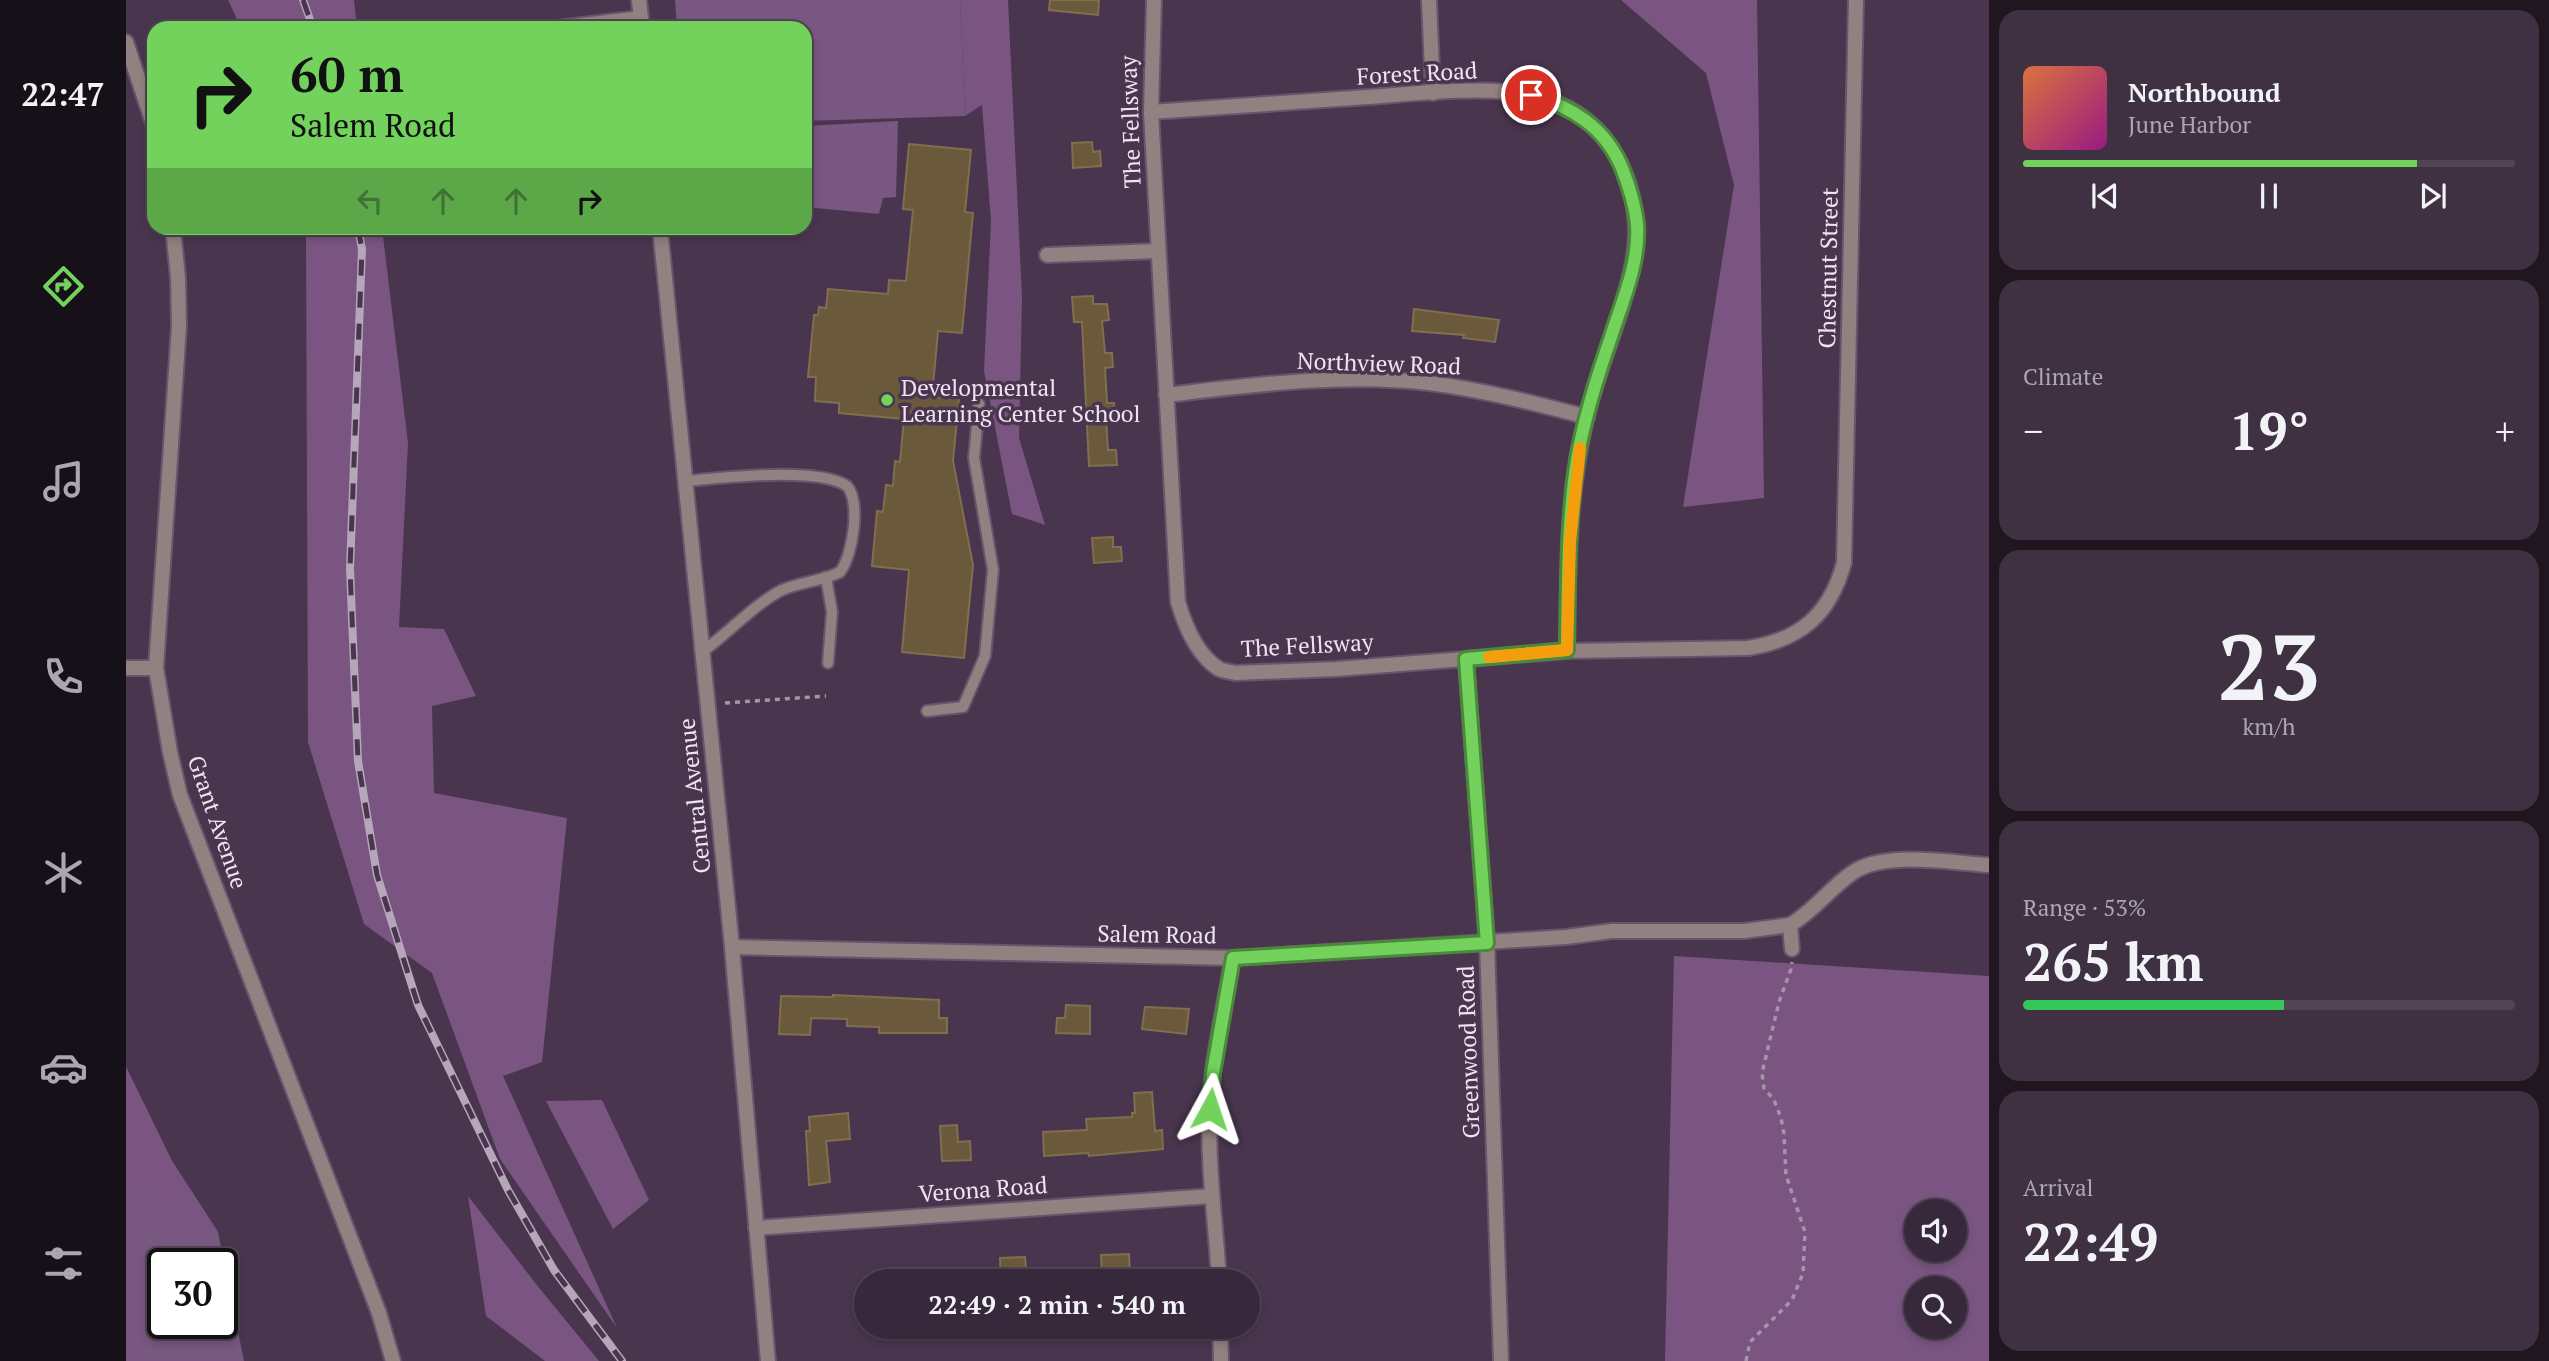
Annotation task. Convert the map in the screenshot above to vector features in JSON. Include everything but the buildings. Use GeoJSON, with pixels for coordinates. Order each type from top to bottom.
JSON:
{"type":"FeatureCollection","features":[{"type":"Feature","properties":{"kind":"street"},"geometry":{"type":"LineString","coordinates":[[639,0],[641,21]]}},
{"type":"Feature","properties":{"kind":"street","name":"The Fellsway"},"geometry":{"type":"LineString","coordinates":[[1154,0],[1151,112],[1178,602],[1184,623],[1195,642],[1220,669],[1243,673],[1336,669],[1567,650],[1748,648],[1769,645],[1807,626],[1829,602],[1839,583],[1844,562],[1845,537]]}},
{"type":"Feature","properties":{"kind":"street"},"geometry":{"type":"LineString","coordinates":[[1429,0],[1433,93]]}},
{"type":"Feature","properties":{"kind":"street","name":"Chestnut Street"},"geometry":{"type":"LineString","coordinates":[[1845,537],[1856,0]]}},
{"type":"Feature","properties":{"kind":"street"},"geometry":{"type":"LineString","coordinates":[[126,42],[147,104]]}},
{"type":"Feature","properties":{"kind":"street","name":"Forest Road"},"geometry":{"type":"LineString","coordinates":[[1151,112],[1433,93],[1504,92],[1531,95],[1556,102],[1590,122],[1605,137],[1617,155],[1633,198],[1637,226],[1634,256],[1626,289],[1587,417],[1577,460],[1568,568],[1567,650]]}},
{"type":"Feature","properties":{"kind":"street","name":"Grant Avenue"},"geometry":{"type":"LineString","coordinates":[[174,235],[179,326],[156,668],[170,752],[180,795],[379,1313],[393,1361]]}},
{"type":"Feature","properties":{"kind":"street","name":"Central Avenue"},"geometry":{"type":"LineString","coordinates":[[661,235],[732,947],[768,1361]]}},
{"type":"Feature","properties":{"kind":"street"},"geometry":{"type":"LineString","coordinates":[[1047,256],[1158,251]]}},
{"type":"Feature","properties":{"kind":"street","name":"Northview Road"},"geometry":{"type":"LineString","coordinates":[[1166,395],[1270,383],[1426,383],[1490,392],[1587,417]]}},
{"type":"Feature","properties":{"kind":"street","name":"Greenwood Road"},"geometry":{"type":"LineString","coordinates":[[1466,659],[1487,943],[1501,1361]]}},
{"type":"Feature","properties":{"kind":"street"},"geometry":{"type":"LineString","coordinates":[[126,668],[156,668]]}},
{"type":"Feature","properties":{"kind":"street"},"geometry":{"type":"LineString","coordinates":[[1792,949],[1790,925],[1809,914],[1835,886],[1855,870],[1893,859],[1989,865]]}},
{"type":"Feature","properties":{"kind":"street","name":"Salem Road"},"geometry":{"type":"LineString","coordinates":[[732,947],[1233,958],[1487,943],[1612,931],[1744,931],[1790,925]]}},
{"type":"Feature","properties":{"kind":"street"},"geometry":{"type":"LineString","coordinates":[[1218,1269],[1212,1196],[1210,1109],[1213,1073],[1233,958]]}},
{"type":"Feature","properties":{"kind":"street","name":"Verona Road"},"geometry":{"type":"LineString","coordinates":[[756,1228],[1212,1196]]}},
{"type":"Feature","properties":{"kind":"street"},"geometry":{"type":"LineString","coordinates":[[1221,1339],[1222,1361]]}},
{"type":"Feature","properties":{"kind":"lane"},"geometry":{"type":"LineString","coordinates":[[927,711],[963,707],[985,656],[993,570],[974,458],[979,404]]}},
{"type":"Feature","properties":{"kind":"lane"},"geometry":{"type":"LineString","coordinates":[[685,481],[757,476],[816,477],[843,483],[850,490],[854,501],[852,550],[840,572],[779,592],[702,652]]}},
{"type":"Feature","properties":{"kind":"lane"},"geometry":{"type":"LineString","coordinates":[[826,577],[832,612],[828,663]]}},
{"type":"Feature","properties":{"kind":"path"},"geometry":{"type":"LineString","coordinates":[[725,703],[826,696]]}},
{"type":"Feature","properties":{"kind":"path"},"geometry":{"type":"LineString","coordinates":[[1746,1361],[1750,1342],[1791,1300],[1803,1273],[1805,1232],[1786,1175],[1781,1118],[1774,1100],[1764,1088],[1762,1073],[1779,1002],[1791,969],[1792,949]]}},
{"type":"Feature","properties":{"kind":"shaded area"},"geometry":{"type":"Polygon","coordinates":[[[228,0],[354,0],[356,21],[238,21],[228,0]]]}},
{"type":"Feature","properties":{"kind":"shaded area"},"geometry":{"type":"Polygon","coordinates":[[[675,0],[960,0],[965,116],[812,121],[812,21],[676,21],[675,0]]]}},
{"type":"Feature","properties":{"kind":"shaded area"},"geometry":{"type":"Polygon","coordinates":[[[960,0],[1008,0],[1022,297],[1019,438],[1045,525],[1012,514],[984,371],[991,221],[982,105],[965,116],[960,0]]]}},
{"type":"Feature","properties":{"kind":"shaded area"},"geometry":{"type":"Polygon","coordinates":[[[1621,0],[1757,0],[1764,498],[1683,507],[1734,185],[1706,73],[1621,0]]]}},
{"type":"Feature","properties":{"kind":"shaded area"},"geometry":{"type":"Polygon","coordinates":[[[898,121],[896,197],[883,198],[879,214],[812,208],[812,126],[898,121]]]}},
{"type":"Feature","properties":{"kind":"shaded area"},"geometry":{"type":"Polygon","coordinates":[[[306,235],[383,235],[408,443],[399,627],[444,629],[476,696],[432,706],[434,793],[567,818],[542,1062],[503,1076],[617,1328],[500,1159],[432,973],[364,924],[308,742],[306,235]]]}},
{"type":"Feature","properties":{"kind":"shaded area"},"geometry":{"type":"Polygon","coordinates":[[[1674,956],[1989,976],[1989,1361],[1665,1361],[1674,956]]]}},
{"type":"Feature","properties":{"kind":"shaded area"},"geometry":{"type":"Polygon","coordinates":[[[126,1067],[172,1161],[218,1232],[221,1248],[147,1248],[147,1339],[238,1339],[238,1331],[244,1361],[126,1361],[126,1067]]]}},
{"type":"Feature","properties":{"kind":"shaded area"},"geometry":{"type":"Polygon","coordinates":[[[126,1067],[172,1161],[218,1232],[133,1186],[126,1189],[126,1067]]]}},
{"type":"Feature","properties":{"kind":"shaded area"},"geometry":{"type":"Polygon","coordinates":[[[602,1100],[649,1200],[613,1229],[546,1101],[602,1100]]]}},
{"type":"Feature","properties":{"kind":"shaded area"},"geometry":{"type":"Polygon","coordinates":[[[468,1196],[599,1361],[545,1361],[486,1316],[468,1196]]]}},
{"type":"Feature","properties":{"kind":"railway"},"geometry":{"type":"LineString","coordinates":[[303,0],[310,21]]}},
{"type":"Feature","properties":{"kind":"railway"},"geometry":{"type":"LineString","coordinates":[[359,235],[362,249],[350,569],[358,761],[377,875],[418,1005],[508,1190],[554,1270],[622,1361]]}},
{"type":"Feature","properties":{"kind":"slow traffic"},"geometry":{"type":"LineString","coordinates":[[1489,657],[1567,650],[1571,516],[1580,448]]}},
{"type":"Feature","properties":{"kind":"place","name":"Developmental Learning Center School"},"geometry":{"type":"Point","coordinates":[887,400]}},
{"type":"Feature","properties":{"kind":"route"},"geometry":{"type":"LineString","coordinates":[[1210,1109],[1213,1073],[1233,958],[1487,943],[1466,659],[1567,650],[1568,568],[1577,460],[1600,368],[1626,289],[1634,256],[1637,226],[1633,198],[1617,155],[1605,137],[1573,110],[1531,95]]}}]}
